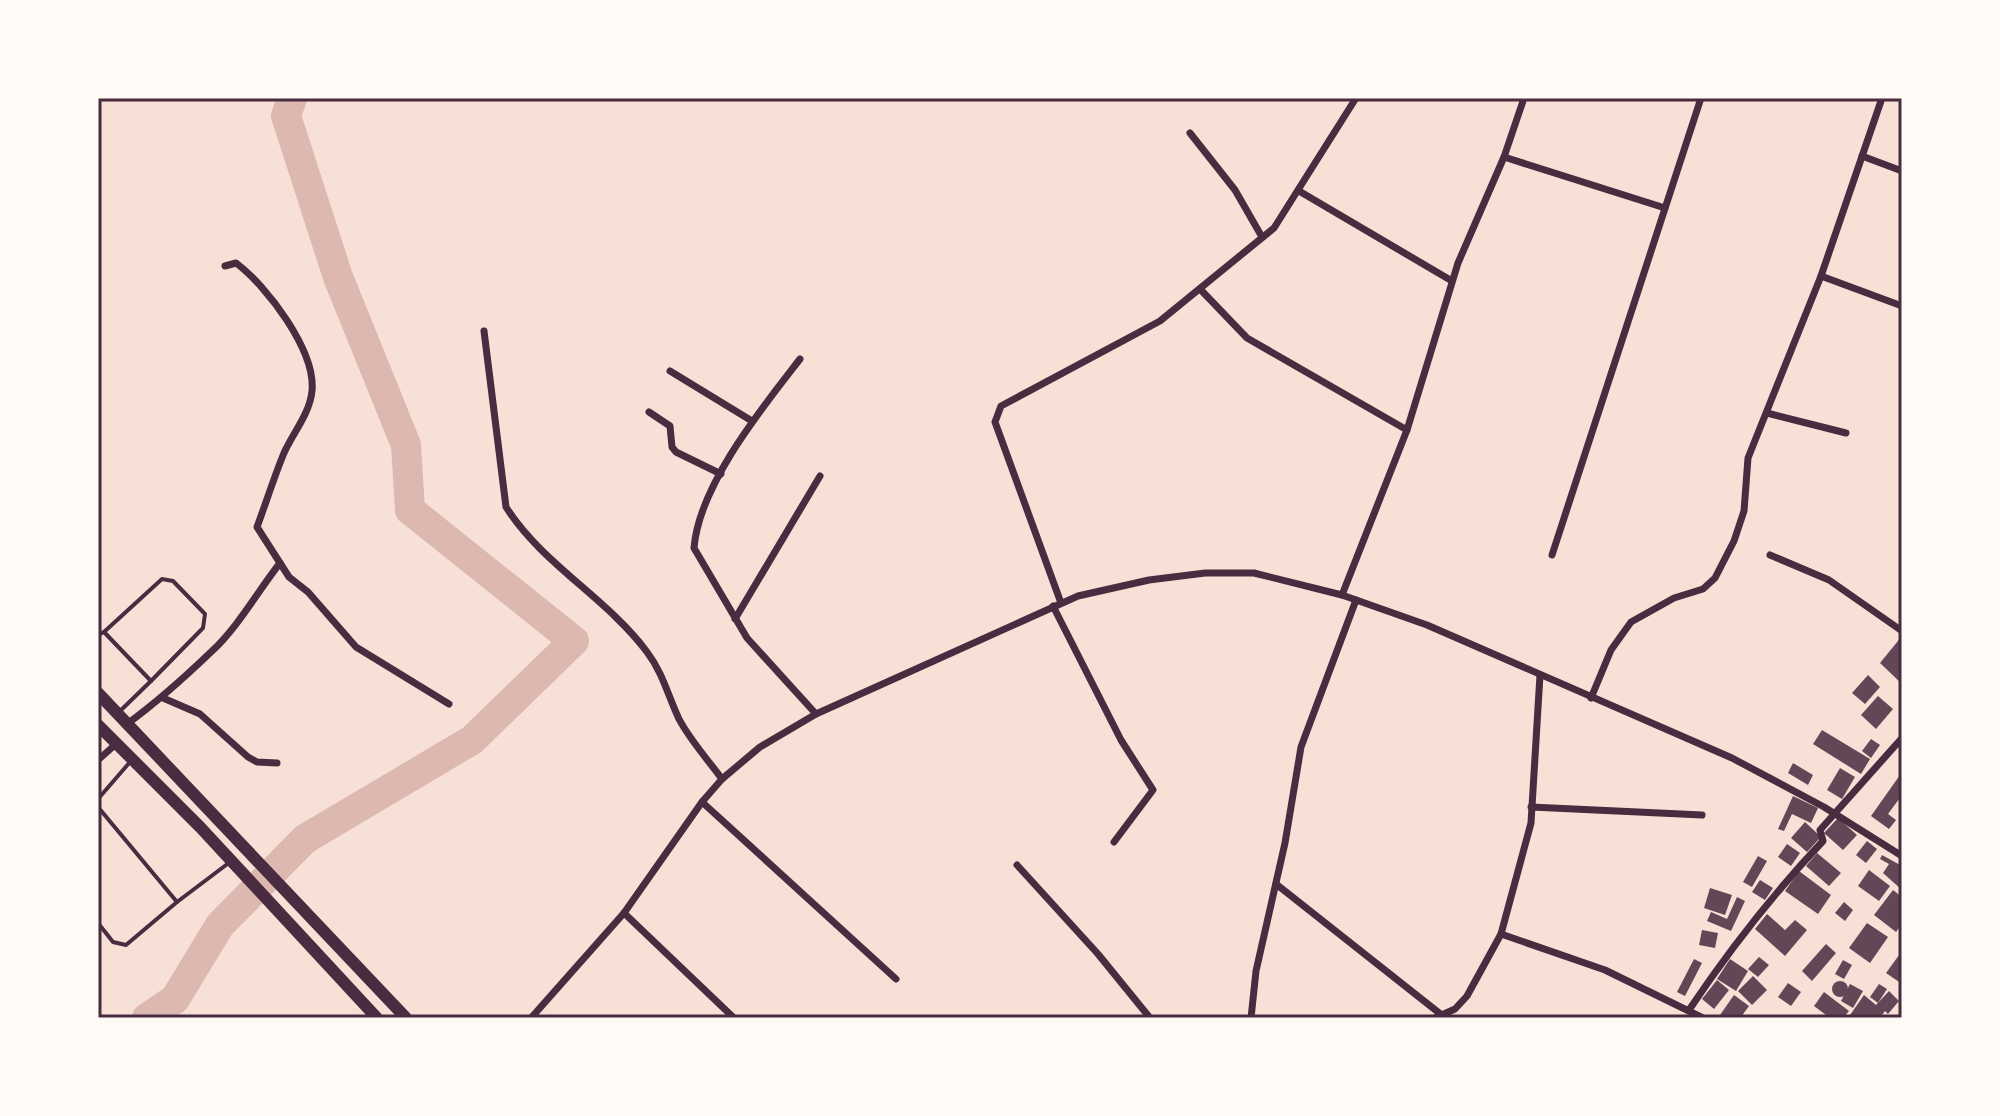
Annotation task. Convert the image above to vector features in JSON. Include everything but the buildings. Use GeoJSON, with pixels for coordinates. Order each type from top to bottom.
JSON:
{"type":"FeatureCollection","features":[{"type":"Feature","properties":{"kind":"main road"},"geometry":{"type":"LineString","coordinates":[[98,693],[406,1018]]}},
{"type":"Feature","properties":{"kind":"main road"},"geometry":{"type":"LineString","coordinates":[[98,725],[231,861],[377,1018]]}},
{"type":"Feature","properties":{"kind":"street"},"geometry":{"type":"LineString","coordinates":[[1114,842],[1153,790],[1121,740],[1057,604],[995,422],[997,413],[1001,406],[1160,321],[1274,228],[1356,98]]}},
{"type":"Feature","properties":{"kind":"street"},"geometry":{"type":"LineString","coordinates":[[1342,595],[1407,430],[1452,281],[1504,157],[1524,98]]}},
{"type":"Feature","properties":{"kind":"street"},"geometry":{"type":"LineString","coordinates":[[1552,555],[1701,98]]}},
{"type":"Feature","properties":{"kind":"street"},"geometry":{"type":"LineString","coordinates":[[1591,698],[1611,650],[1631,622],[1674,598],[1703,589],[1715,578],[1741,524],[1744,472],[1821,276],[1882,98]]}},
{"type":"Feature","properties":{"kind":"street"},"geometry":{"type":"LineString","coordinates":[[1190,133],[1235,190],[1262,237]]}},
{"type":"Feature","properties":{"kind":"street"},"geometry":{"type":"LineString","coordinates":[[1862,156],[1902,171]]}},
{"type":"Feature","properties":{"kind":"street"},"geometry":{"type":"LineString","coordinates":[[1504,157],[1665,208]]}},
{"type":"Feature","properties":{"kind":"street"},"geometry":{"type":"LineString","coordinates":[[1299,191],[1452,281]]}},
{"type":"Feature","properties":{"kind":"street"},"geometry":{"type":"LineString","coordinates":[[225,266],[236,263],[247,271],[276,305],[305,354],[312,380],[309,405],[284,451],[257,527],[280,563],[356,647],[449,704]]}},
{"type":"Feature","properties":{"kind":"street"},"geometry":{"type":"LineString","coordinates":[[1821,276],[1902,306]]}},
{"type":"Feature","properties":{"kind":"street"},"geometry":{"type":"LineString","coordinates":[[1200,289],[1247,338],[1407,430]]}},
{"type":"Feature","properties":{"kind":"street"},"geometry":{"type":"LineString","coordinates":[[484,331],[506,507],[517,525],[598,598],[647,651],[663,676],[680,720],[722,779]]}},
{"type":"Feature","properties":{"kind":"street"},"geometry":{"type":"LineString","coordinates":[[800,359],[752,421],[721,474],[695,531],[694,548],[747,638],[816,714]]}},
{"type":"Feature","properties":{"kind":"street"},"geometry":{"type":"LineString","coordinates":[[670,371],[752,421]]}},
{"type":"Feature","properties":{"kind":"street"},"geometry":{"type":"LineString","coordinates":[[649,412],[670,426],[672,447],[676,452],[721,474]]}},
{"type":"Feature","properties":{"kind":"street"},"geometry":{"type":"LineString","coordinates":[[1767,413],[1846,433]]}},
{"type":"Feature","properties":{"kind":"street"},"geometry":{"type":"LineString","coordinates":[[735,619],[820,476]]}},
{"type":"Feature","properties":{"kind":"street"},"geometry":{"type":"LineString","coordinates":[[1770,555],[1829,580],[1902,631]]}},
{"type":"Feature","properties":{"kind":"street"},"geometry":{"type":"LineString","coordinates":[[127,724],[163,698],[181,676],[213,650],[280,563]]}},
{"type":"Feature","properties":{"kind":"street"},"geometry":{"type":"LineString","coordinates":[[531,1018],[624,913],[702,802],[722,779],[760,747],[816,714],[1057,604],[1149,580],[1223,571],[1254,573],[1342,595],[1427,625],[1732,758],[1902,856]]}},
{"type":"Feature","properties":{"kind":"street"},"geometry":{"type":"LineString","coordinates":[[1251,1018],[1256,971],[1276,884],[1301,747],[1356,600]]}},
{"type":"Feature","properties":{"kind":"street"},"geometry":{"type":"LineString","coordinates":[[1276,884],[1441,1017],[1455,1009],[1467,996],[1501,934],[1527,846],[1540,675]]}},
{"type":"Feature","properties":{"kind":"street"},"geometry":{"type":"LineString","coordinates":[[163,698],[200,714],[248,757],[257,762],[277,763]]}},
{"type":"Feature","properties":{"kind":"street"},"geometry":{"type":"LineString","coordinates":[[1689,1010],[1742,933],[1823,841],[1820,830],[1902,738]]}},
{"type":"Feature","properties":{"kind":"street"},"geometry":{"type":"LineString","coordinates":[[98,760],[116,744]]}},
{"type":"Feature","properties":{"kind":"street"},"geometry":{"type":"LineString","coordinates":[[702,802],[896,979]]}},
{"type":"Feature","properties":{"kind":"street"},"geometry":{"type":"LineString","coordinates":[[1531,807],[1702,815]]}},
{"type":"Feature","properties":{"kind":"street"},"geometry":{"type":"LineString","coordinates":[[1017,865],[1098,954],[1150,1018]]}},
{"type":"Feature","properties":{"kind":"street"},"geometry":{"type":"LineString","coordinates":[[624,913],[734,1018]]}},
{"type":"Feature","properties":{"kind":"street"},"geometry":{"type":"LineString","coordinates":[[1501,934],[1605,970],[1703,1018]]}},
{"type":"Feature","properties":{"kind":"lane"},"geometry":{"type":"LineString","coordinates":[[118,714],[151,681],[203,628],[205,614],[173,581],[162,579],[101,634],[151,681]]}},
{"type":"Feature","properties":{"kind":"lane"},"geometry":{"type":"LineString","coordinates":[[98,799],[132,760]]}},
{"type":"Feature","properties":{"kind":"lane"},"geometry":{"type":"LineString","coordinates":[[98,807],[177,902]]}},
{"type":"Feature","properties":{"kind":"lane"},"geometry":{"type":"LineString","coordinates":[[98,923],[113,942],[126,945],[231,861]]}},
{"type":"Feature","properties":{"kind":"waterway"},"geometry":{"type":"LineString","coordinates":[[147,1018],[175,999],[220,925],[305,839],[472,740],[574,641],[410,510],[406,445],[338,277],[286,116],[292,98]]}}]}
